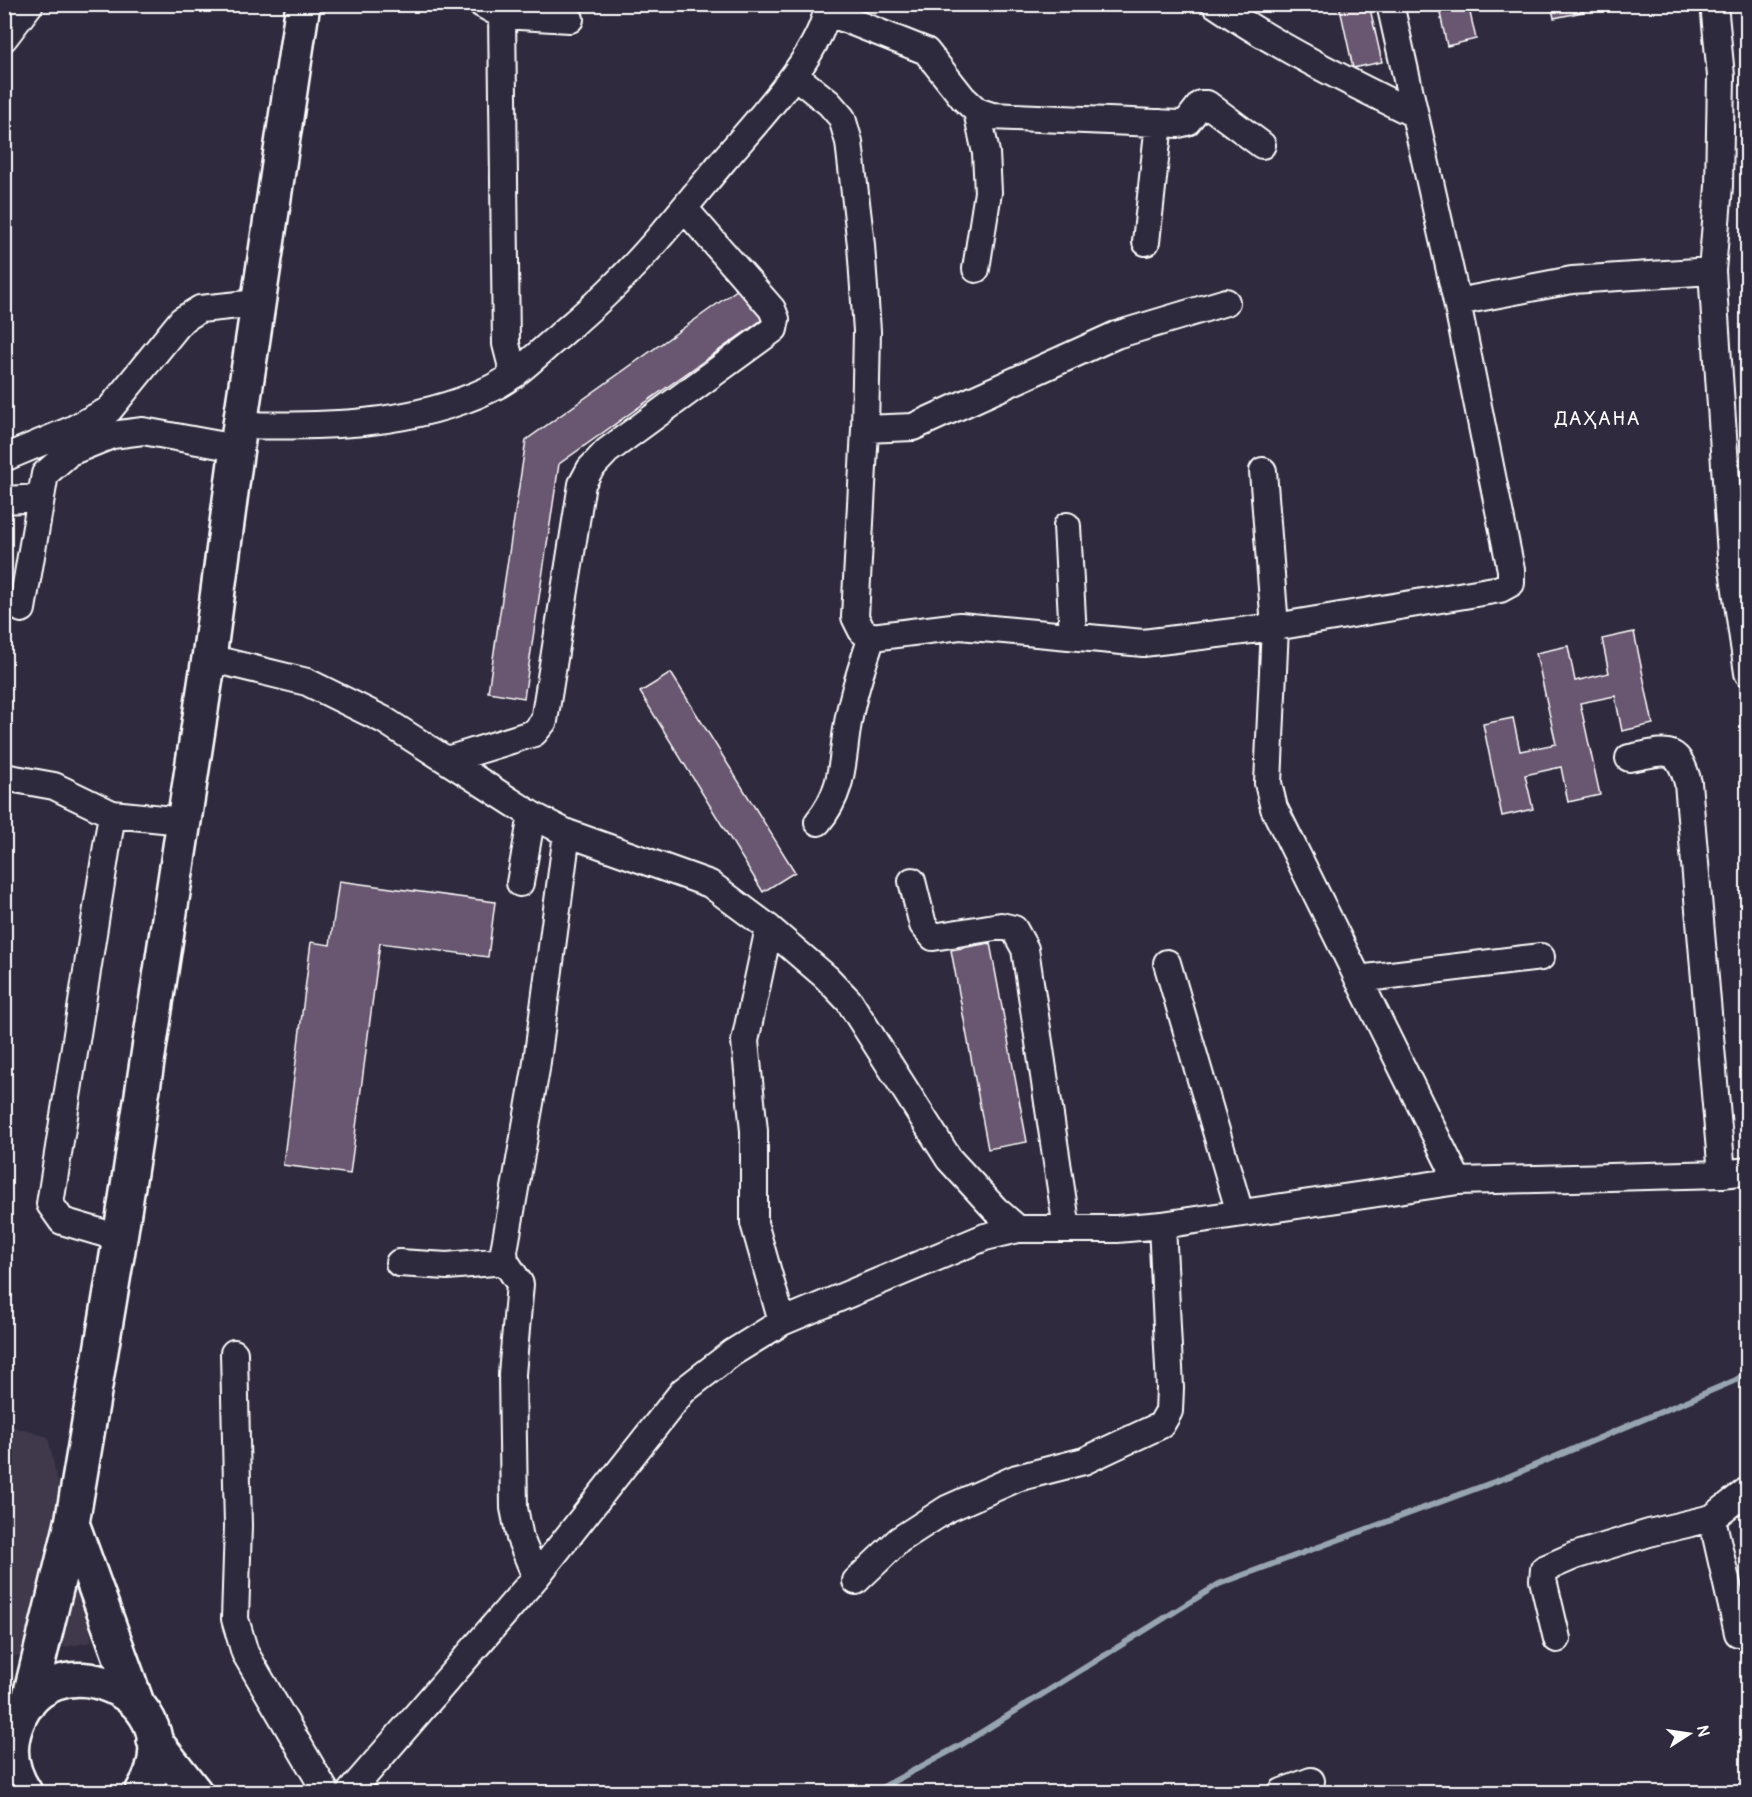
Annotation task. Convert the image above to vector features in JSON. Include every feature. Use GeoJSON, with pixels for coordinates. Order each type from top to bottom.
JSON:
{"type":"FeatureCollection","features":[{"type":"Feature","properties":{"kind":"main road"},"geometry":{"type":"LineString","coordinates":[[25,1792],[18,1782],[12,1762],[12,1742],[16,1717],[72,1523],[120,1238],[208,657],[238,437],[303,4]]}},
{"type":"Feature","properties":{"kind":"main road"},"geometry":{"type":"LineString","coordinates":[[72,1523],[137,1703]]}},
{"type":"Feature","properties":{"kind":"main road"},"geometry":{"type":"LineString","coordinates":[[16,1717],[43,1690],[62,1682],[82,1679],[103,1681],[122,1690],[137,1703],[149,1720],[154,1740],[155,1760],[150,1780],[142,1792]]}},
{"type":"Feature","properties":{"kind":"main road"},"geometry":{"type":"LineString","coordinates":[[154,1740],[195,1792]]}},
{"type":"Feature","properties":{"kind":"street"},"geometry":{"type":"LineString","coordinates":[[4,38],[30,4]]}},
{"type":"Feature","properties":{"kind":"street"},"geometry":{"type":"LineString","coordinates":[[1215,4],[1280,46],[1414,114]]}},
{"type":"Feature","properties":{"kind":"street"},"geometry":{"type":"LineString","coordinates":[[794,75],[829,103],[842,118],[849,142],[861,245],[867,331],[865,429],[855,617],[862,631],[872,637],[960,626],[1143,643],[1275,627],[1500,589],[1511,583],[1511,570],[1457,302],[1390,4]]}},
{"type":"Feature","properties":{"kind":"street"},"geometry":{"type":"LineString","coordinates":[[1714,4],[1721,76],[1719,186],[1712,271],[1731,555],[1748,673]]}},
{"type":"Feature","properties":{"kind":"street"},"geometry":{"type":"LineString","coordinates":[[22,609],[45,474],[70,452],[112,435],[143,431],[238,437],[375,421],[442,406],[489,389],[514,375],[613,288],[684,208],[794,75],[828,8],[926,51],[977,111],[986,153],[988,192],[976,269]]}},
{"type":"Feature","properties":{"kind":"street"},"geometry":{"type":"LineString","coordinates":[[514,375],[506,344],[492,10],[570,19]]}},
{"type":"Feature","properties":{"kind":"street"},"geometry":{"type":"LineString","coordinates":[[977,111],[992,116],[1159,123],[1187,122],[1201,104],[1207,104],[1262,145]]}},
{"type":"Feature","properties":{"kind":"street"},"geometry":{"type":"LineString","coordinates":[[1146,242],[1159,123]]}},
{"type":"Feature","properties":{"kind":"street"},"geometry":{"type":"LineString","coordinates":[[447,760],[534,733],[544,721],[572,532],[582,484],[590,469],[608,451],[774,329],[776,319],[772,309],[684,208]]}},
{"type":"Feature","properties":{"kind":"street"},"geometry":{"type":"LineString","coordinates":[[1457,302],[1572,280],[1712,271]]}},
{"type":"Feature","properties":{"kind":"street"},"geometry":{"type":"LineString","coordinates":[[865,429],[913,427],[1116,335],[1226,302]]}},
{"type":"Feature","properties":{"kind":"street"},"geometry":{"type":"LineString","coordinates":[[4,458],[71,430],[109,410],[182,320],[200,309],[258,303]]}},
{"type":"Feature","properties":{"kind":"street"},"geometry":{"type":"LineString","coordinates":[[1263,471],[1275,627],[1268,783],[1274,808],[1458,1181]]}},
{"type":"Feature","properties":{"kind":"street"},"geometry":{"type":"LineString","coordinates":[[4,500],[41,498]]}},
{"type":"Feature","properties":{"kind":"street"},"geometry":{"type":"LineString","coordinates":[[1067,526],[1073,636]]}},
{"type":"Feature","properties":{"kind":"street"},"geometry":{"type":"LineString","coordinates":[[818,822],[831,806],[839,787],[853,699],[872,637]]}},
{"type":"Feature","properties":{"kind":"street"},"geometry":{"type":"LineString","coordinates":[[208,657],[307,682],[384,720],[532,815],[567,833],[710,884],[769,928],[826,976],[849,1001],[949,1159],[995,1209],[1018,1229]]}},
{"type":"Feature","properties":{"kind":"street"},"geometry":{"type":"LineString","coordinates":[[1629,758],[1664,752],[1674,754],[1683,763],[1688,783],[1722,1174]]}},
{"type":"Feature","properties":{"kind":"street"},"geometry":{"type":"LineString","coordinates":[[4,777],[54,786],[112,814],[183,821]]}},
{"type":"Feature","properties":{"kind":"street"},"geometry":{"type":"LineString","coordinates":[[112,814],[50,1204],[62,1221],[120,1238]]}},
{"type":"Feature","properties":{"kind":"street"},"geometry":{"type":"LineString","coordinates":[[520,883],[532,815]]}},
{"type":"Feature","properties":{"kind":"street"},"geometry":{"type":"LineString","coordinates":[[536,1577],[519,1538],[514,1508],[512,1374],[520,1284],[506,1261],[504,1251],[536,1069],[567,833]]}},
{"type":"Feature","properties":{"kind":"street"},"geometry":{"type":"LineString","coordinates":[[912,882],[923,925],[933,937],[1001,926],[1014,928],[1025,949],[1067,1229]]}},
{"type":"Feature","properties":{"kind":"street"},"geometry":{"type":"LineString","coordinates":[[769,928],[745,1041],[746,1077],[754,1131],[754,1223],[782,1322]]}},
{"type":"Feature","properties":{"kind":"street"},"geometry":{"type":"LineString","coordinates":[[1358,979],[1541,957]]}},
{"type":"Feature","properties":{"kind":"street"},"geometry":{"type":"LineString","coordinates":[[1167,963],[1240,1213]]}},
{"type":"Feature","properties":{"kind":"street"},"geometry":{"type":"LineString","coordinates":[[350,1792],[536,1577],[683,1391],[732,1353],[782,1322],[985,1237],[1018,1229],[1117,1229],[1162,1225],[1458,1181],[1748,1172]]}},
{"type":"Feature","properties":{"kind":"street"},"geometry":{"type":"LineString","coordinates":[[856,1581],[899,1540],[947,1509],[1017,1478],[1084,1461],[1161,1425],[1169,1411],[1170,1388],[1162,1225]]}},
{"type":"Feature","properties":{"kind":"street"},"geometry":{"type":"LineString","coordinates":[[399,1263],[447,1266],[506,1261]]}},
{"type":"Feature","properties":{"kind":"street"},"geometry":{"type":"LineString","coordinates":[[234,1353],[238,1526],[236,1619],[245,1653],[326,1792]]}},
{"type":"Feature","properties":{"kind":"street"},"geometry":{"type":"LineString","coordinates":[[1557,1639],[1543,1580],[1544,1569],[1574,1556],[1649,1533],[1712,1518],[1748,1490]]}},
{"type":"Feature","properties":{"kind":"street"},"geometry":{"type":"LineString","coordinates":[[1712,1518],[1738,1633]]}},
{"type":"Feature","properties":{"kind":"street"},"geometry":{"type":"LineString","coordinates":[[1282,1792],[1311,1781]]}},
{"type":"Feature","properties":{"kind":"shaded area"},"geometry":{"type":"Polygon","coordinates":[[[4,1424],[48,1437],[92,1642],[5,1658],[4,1424]]]}},
{"type":"Feature","properties":{"kind":"building"},"geometry":{"type":"Polygon","coordinates":[[[1339,4],[1369,4],[1382,62],[1353,68],[1339,4]]]}},
{"type":"Feature","properties":{"kind":"building"},"geometry":{"type":"Polygon","coordinates":[[[1438,4],[1468,4],[1476,39],[1447,46],[1438,4]]]}},
{"type":"Feature","properties":{"kind":"building"},"geometry":{"type":"Polygon","coordinates":[[[1551,4],[1581,4],[1583,12],[1554,18],[1551,4]]]}},
{"type":"Feature","properties":{"kind":"building"},"geometry":{"type":"Polygon","coordinates":[[[741,287],[763,319],[559,464],[524,698],[488,692],[526,440],[741,287]]]}},
{"type":"Feature","properties":{"kind":"building"},"geometry":{"type":"Polygon","coordinates":[[[1634,632],[1653,724],[1622,731],[1615,696],[1580,703],[1600,795],[1568,802],[1561,767],[1525,775],[1533,809],[1502,816],[1483,724],[1513,718],[1520,751],[1556,744],[1536,653],[1568,646],[1575,681],[1609,673],[1602,639],[1634,632]]]}},
{"type":"Feature","properties":{"kind":"building"},"geometry":{"type":"Polygon","coordinates":[[[671,673],[795,872],[763,892],[640,692],[671,673]]]}},
{"type":"Feature","properties":{"kind":"building"},"geometry":{"type":"Polygon","coordinates":[[[339,881],[495,902],[488,957],[380,943],[350,1174],[283,1165],[311,942],[330,945],[339,881]]]}},
{"type":"Feature","properties":{"kind":"building"},"geometry":{"type":"Polygon","coordinates":[[[990,943],[1027,1142],[988,1149],[951,950],[990,943]]]}},
{"type":"Feature","properties":{"kind":"waterway"},"geometry":{"type":"LineString","coordinates":[[874,1792],[961,1745],[1219,1584],[1510,1476],[1736,1380],[1748,1372]]}},
{"type":"Feature","properties":{"kind":"district","name":"ДАҲАНА"},"geometry":{"type":"Point","coordinates":[1598,418]}}]}
